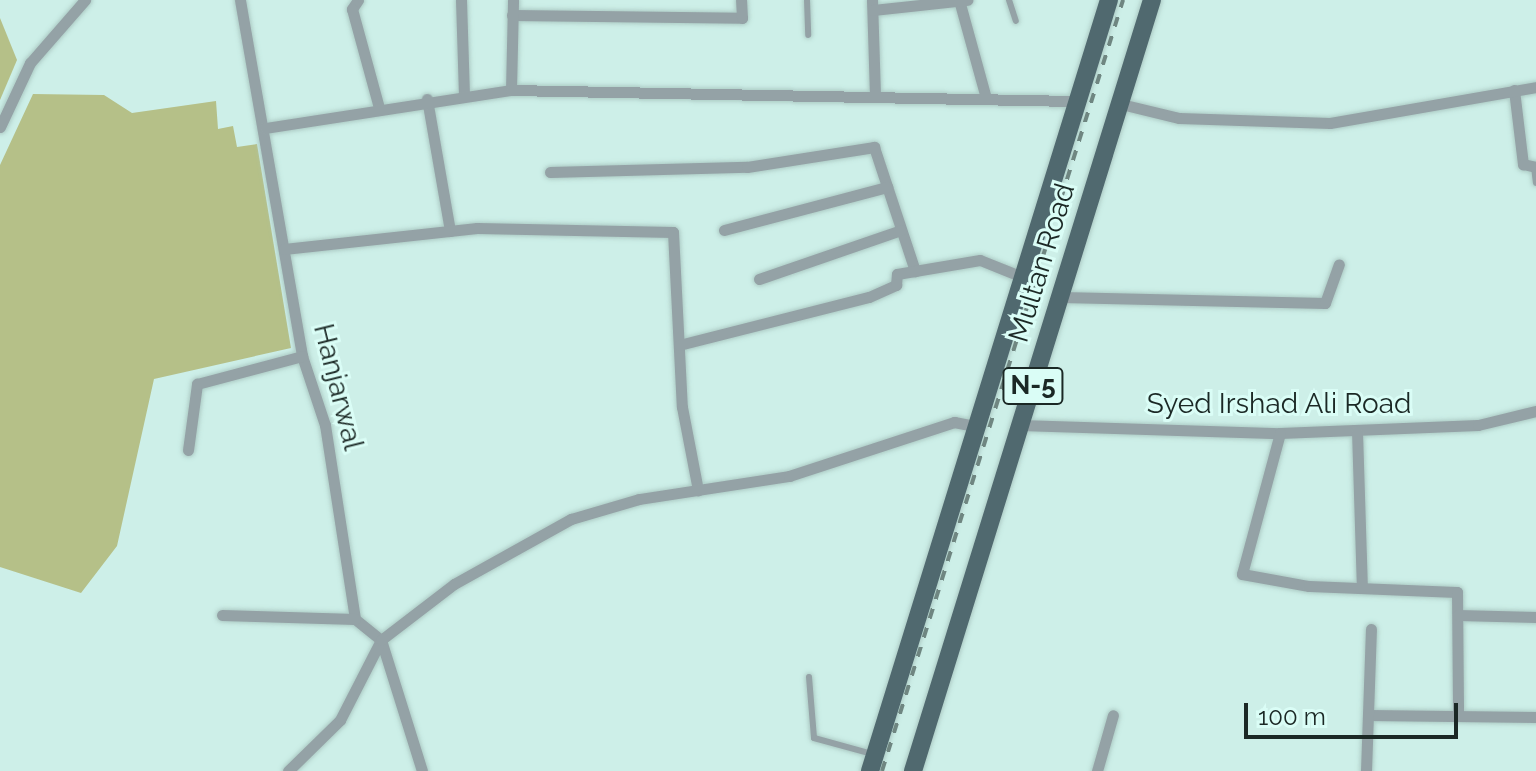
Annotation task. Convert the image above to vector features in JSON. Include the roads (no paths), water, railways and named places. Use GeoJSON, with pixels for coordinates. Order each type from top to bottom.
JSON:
{"type":"FeatureCollection","features":[{"type":"Feature","properties":{"kind":"main road","name":"Multan Road"},"geometry":{"type":"LineString","coordinates":[[873,763],[980,427],[1109,0]]}},
{"type":"Feature","properties":{"kind":"main road","name":"Multan Road"},"geometry":{"type":"LineString","coordinates":[[913,771],[1152,0]]}},
{"type":"Feature","properties":{"kind":"main road"},"geometry":{"type":"LineString","coordinates":[[945,538],[980,550]]}},
{"type":"Feature","properties":{"kind":"street"},"geometry":{"type":"LineString","coordinates":[[0,127],[30,63],[85,0]]}},
{"type":"Feature","properties":{"kind":"street","name":"Hanjarwal"},"geometry":{"type":"LineString","coordinates":[[240,0],[265,128],[302,356],[325,425],[355,619]]}},
{"type":"Feature","properties":{"kind":"street"},"geometry":{"type":"LineString","coordinates":[[358,0],[352,9],[379,108]]}},
{"type":"Feature","properties":{"kind":"street"},"geometry":{"type":"LineString","coordinates":[[461,0],[464,95]]}},
{"type":"Feature","properties":{"kind":"street"},"geometry":{"type":"LineString","coordinates":[[511,90],[513,0]]}},
{"type":"Feature","properties":{"kind":"street"},"geometry":{"type":"LineString","coordinates":[[512,15],[742,18],[741,0]]}},
{"type":"Feature","properties":{"kind":"street"},"geometry":{"type":"LineString","coordinates":[[875,96],[872,5],[961,0],[986,98]]}},
{"type":"Feature","properties":{"kind":"street"},"geometry":{"type":"LineString","coordinates":[[1121,104],[1179,118],[1330,123],[1536,87]]}},
{"type":"Feature","properties":{"kind":"street"},"geometry":{"type":"LineString","coordinates":[[265,128],[427,99],[511,90],[1076,101]]}},
{"type":"Feature","properties":{"kind":"street"},"geometry":{"type":"LineString","coordinates":[[1514,90],[1523,164],[1535,167]]}},
{"type":"Feature","properties":{"kind":"street"},"geometry":{"type":"LineString","coordinates":[[427,99],[450,231]]}},
{"type":"Feature","properties":{"kind":"street"},"geometry":{"type":"LineString","coordinates":[[550,172],[747,167],[874,147],[915,271]]}},
{"type":"Feature","properties":{"kind":"street"},"geometry":{"type":"LineString","coordinates":[[724,230],[887,187]]}},
{"type":"Feature","properties":{"kind":"street"},"geometry":{"type":"LineString","coordinates":[[759,279],[901,230]]}},
{"type":"Feature","properties":{"kind":"street"},"geometry":{"type":"LineString","coordinates":[[284,249],[450,231],[673,232],[679,345],[698,490]]}},
{"type":"Feature","properties":{"kind":"street"},"geometry":{"type":"LineString","coordinates":[[679,345],[869,297],[896,285],[897,274],[980,260],[1025,278]]}},
{"type":"Feature","properties":{"kind":"street"},"geometry":{"type":"LineString","coordinates":[[1061,297],[1325,303],[1339,264]]}},
{"type":"Feature","properties":{"kind":"street"},"geometry":{"type":"LineString","coordinates":[[188,450],[197,384],[302,356]]}},
{"type":"Feature","properties":{"kind":"street","name":"Syed Irshad Ali Road"},"geometry":{"type":"LineString","coordinates":[[1020,425],[1280,433],[1357,431],[1478,425],[1536,411]]}},
{"type":"Feature","properties":{"kind":"street"},"geometry":{"type":"LineString","coordinates":[[288,771],[340,720],[381,640],[454,584],[571,519],[698,490],[789,476],[954,422],[980,427]]}},
{"type":"Feature","properties":{"kind":"street"},"geometry":{"type":"LineString","coordinates":[[1357,431],[1362,588]]}},
{"type":"Feature","properties":{"kind":"street"},"geometry":{"type":"LineString","coordinates":[[1280,433],[1242,574],[1362,588],[1457,592],[1458,716]]}},
{"type":"Feature","properties":{"kind":"street"},"geometry":{"type":"LineString","coordinates":[[222,615],[355,619],[381,640],[422,771]]}},
{"type":"Feature","properties":{"kind":"street"},"geometry":{"type":"LineString","coordinates":[[1458,615],[1536,617]]}},
{"type":"Feature","properties":{"kind":"street"},"geometry":{"type":"LineString","coordinates":[[1366,771],[1371,629]]}},
{"type":"Feature","properties":{"kind":"street"},"geometry":{"type":"LineString","coordinates":[[1097,771],[1113,715]]}},
{"type":"Feature","properties":{"kind":"street"},"geometry":{"type":"LineString","coordinates":[[1368,715],[1536,717]]}},
{"type":"Feature","properties":{"kind":"lane"},"geometry":{"type":"LineString","coordinates":[[807,0],[808,35]]}},
{"type":"Feature","properties":{"kind":"lane"},"geometry":{"type":"LineString","coordinates":[[1009,0],[1016,21]]}},
{"type":"Feature","properties":{"kind":"lane"},"geometry":{"type":"LineString","coordinates":[[1535,167],[1536,183]]}},
{"type":"Feature","properties":{"kind":"lane"},"geometry":{"type":"LineString","coordinates":[[809,677],[814,738],[873,763]]}},
{"type":"Feature","properties":{"kind":"railway"},"geometry":{"type":"LineString","coordinates":[[882,771],[1123,0]]}}]}
